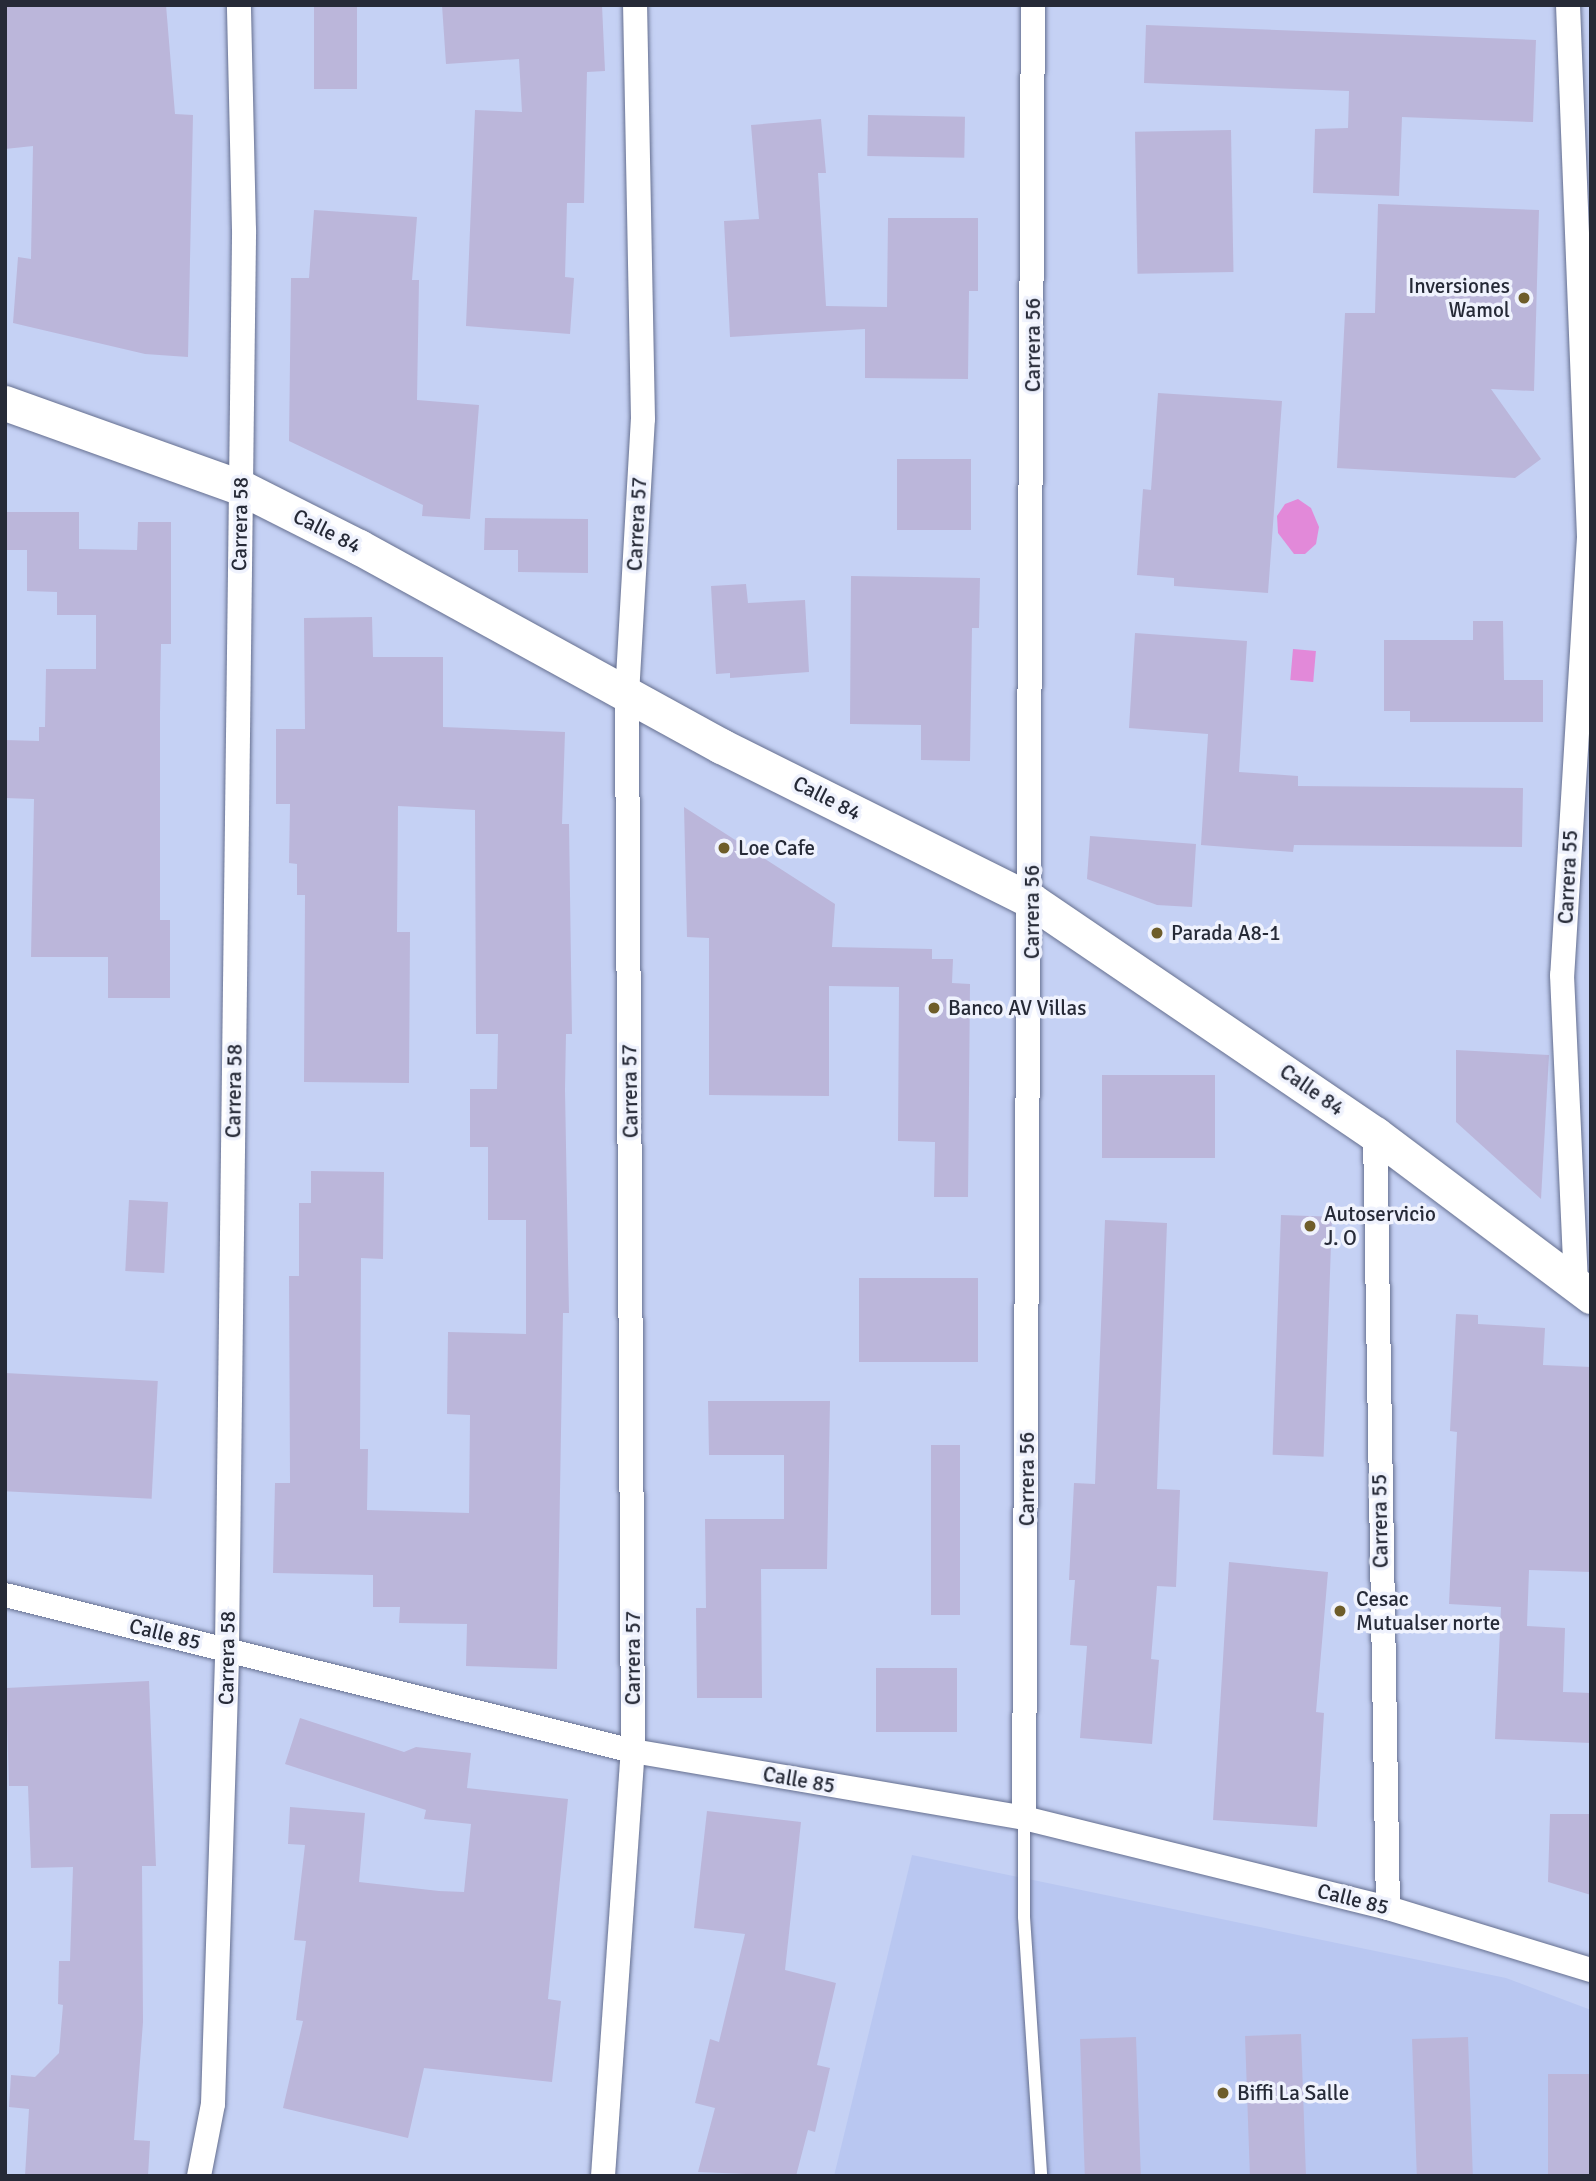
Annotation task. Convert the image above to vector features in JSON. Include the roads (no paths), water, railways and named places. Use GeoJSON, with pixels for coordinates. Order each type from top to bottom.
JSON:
{"type":"FeatureCollection","features":[{"type":"Feature","properties":{"kind":"street","name":"Carrera 58"},"geometry":{"type":"LineString","coordinates":[[200,2176],[213,2104],[228,1649],[244,230],[239,5]]}},
{"type":"Feature","properties":{"kind":"street","name":"Carrera 57"},"geometry":{"type":"LineString","coordinates":[[603,2176],[633,1751],[626,695],[643,419],[635,5]]}},
{"type":"Feature","properties":{"kind":"street","name":"Carrera 56"},"geometry":{"type":"LineString","coordinates":[[1024,1818],[1032,901],[1033,5]]}},
{"type":"Feature","properties":{"kind":"street","name":"Carrera 55"},"geometry":{"type":"LineString","coordinates":[[1567,5],[1589,537],[1563,975],[1583,1292]]}},
{"type":"Feature","properties":{"kind":"street","name":"Calle 84"},"geometry":{"type":"LineString","coordinates":[[5,403],[240,487],[359,547],[626,695],[1032,901],[1375,1133],[1583,1292]]}},
{"type":"Feature","properties":{"kind":"street","name":"Carrera 55"},"geometry":{"type":"LineString","coordinates":[[1375,1133],[1388,1908]]}},
{"type":"Feature","properties":{"kind":"street","name":"Calle 85"},"geometry":{"type":"LineString","coordinates":[[5,1595],[633,1751],[1024,1818],[1388,1908],[1591,1970]]}},
{"type":"Feature","properties":{"kind":"lane"},"geometry":{"type":"LineString","coordinates":[[1024,1818],[1024,1917],[1041,2176]]}},
{"type":"Feature","properties":{"kind":"place","name":"Inversiones Wamol"},"geometry":{"type":"Point","coordinates":[1524,298]}},
{"type":"Feature","properties":{"kind":"place","name":"Loe Cafe"},"geometry":{"type":"Point","coordinates":[724,848]}},
{"type":"Feature","properties":{"kind":"place","name":"Parada A8-1"},"geometry":{"type":"Point","coordinates":[1157,933]}},
{"type":"Feature","properties":{"kind":"place","name":"Banco AV Villas"},"geometry":{"type":"Point","coordinates":[934,1008]}},
{"type":"Feature","properties":{"kind":"place","name":"Autoservicio J. O"},"geometry":{"type":"Point","coordinates":[1310,1226]}},
{"type":"Feature","properties":{"kind":"place","name":"Cesac Mutualser norte"},"geometry":{"type":"Point","coordinates":[1340,1611]}},
{"type":"Feature","properties":{"kind":"place","name":"Biffi La Salle"},"geometry":{"type":"Point","coordinates":[1223,2093]}}]}
